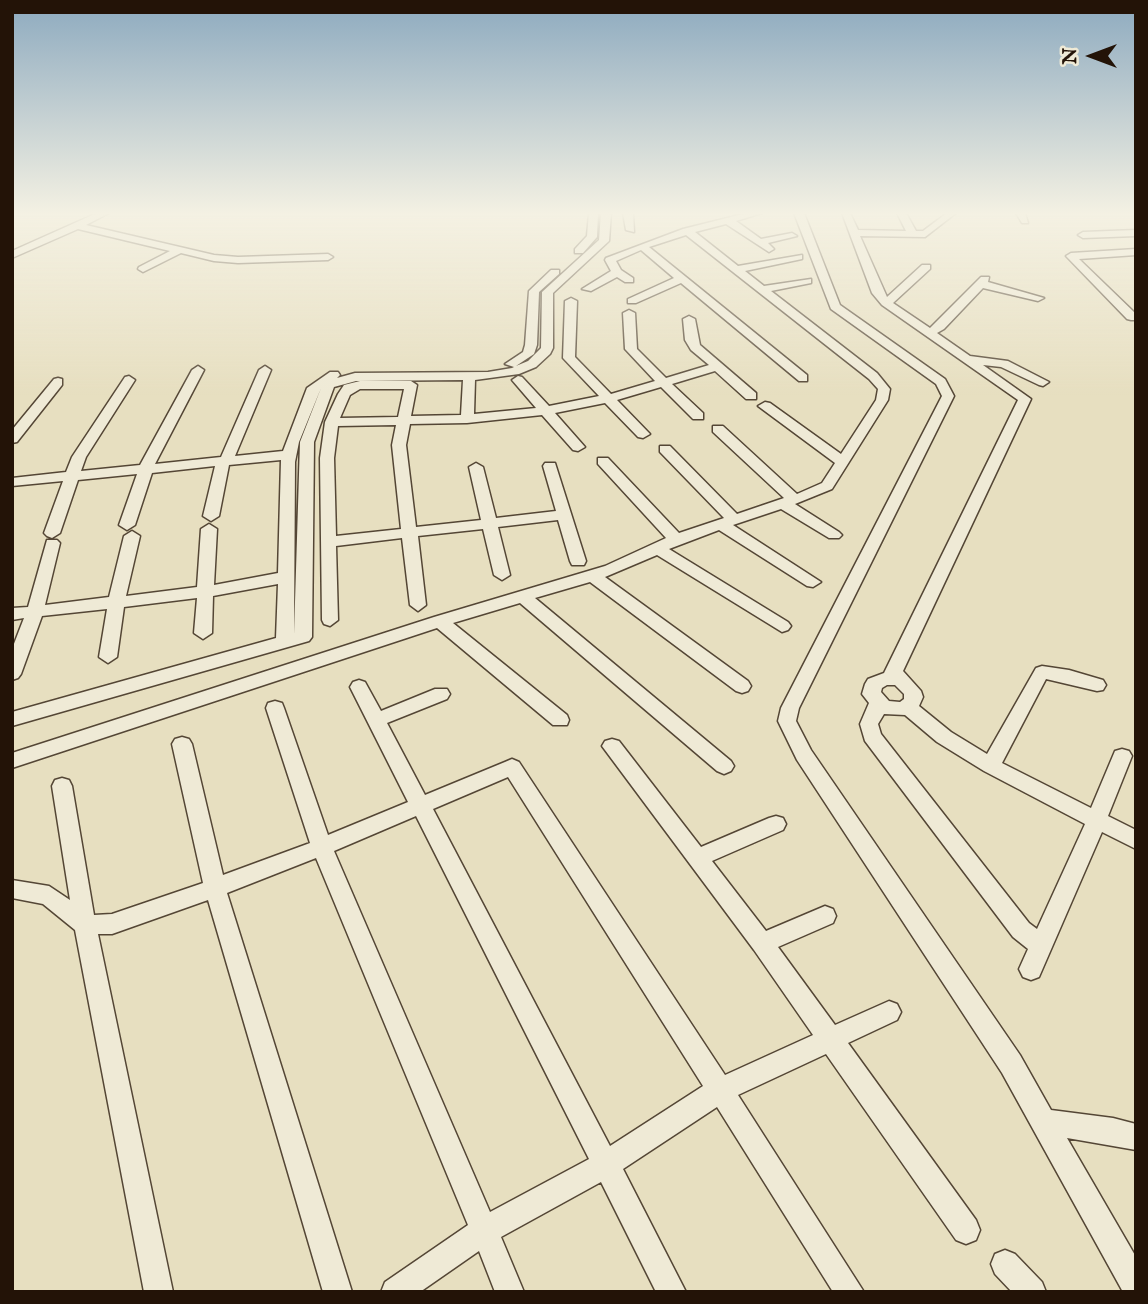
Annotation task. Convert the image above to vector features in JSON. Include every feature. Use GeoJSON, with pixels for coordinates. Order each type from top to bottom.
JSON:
{"type":"FeatureCollection","features":[{"type":"Feature","properties":{"kind":"street"},"geometry":{"type":"LineString","coordinates":[[285,642],[289,455],[313,387],[328,377],[361,370],[495,368],[520,360],[528,354],[531,345],[536,287],[552,274]]}},
{"type":"Feature","properties":{"kind":"street"},"geometry":{"type":"LineString","coordinates":[[12,719],[303,637],[305,462],[307,442],[326,390],[335,382],[349,378],[469,376],[515,372],[532,364],[547,348],[548,292],[568,274]]}},
{"type":"Feature","properties":{"kind":"street"},"geometry":{"type":"LineString","coordinates":[[587,289],[615,274]]}},
{"type":"Feature","properties":{"kind":"street"},"geometry":{"type":"LineString","coordinates":[[621,274],[629,279]]}},
{"type":"Feature","properties":{"kind":"street"},"geometry":{"type":"LineString","coordinates":[[675,274],[803,378]]}},
{"type":"Feature","properties":{"kind":"street"},"geometry":{"type":"LineString","coordinates":[[12,761],[440,621],[593,576],[626,564],[676,539],[827,485],[882,400],[884,389],[873,376],[739,274]]}},
{"type":"Feature","properties":{"kind":"street"},"geometry":{"type":"LineString","coordinates":[[822,274],[835,307],[941,382],[948,396],[790,708],[787,721],[794,739],[1011,1064],[1136,1286]]}},
{"type":"Feature","properties":{"kind":"street"},"geometry":{"type":"LineString","coordinates":[[871,274],[886,303],[1025,399]]}},
{"type":"Feature","properties":{"kind":"street"},"geometry":{"type":"LineString","coordinates":[[886,303],[918,274]]}},
{"type":"Feature","properties":{"kind":"street"},"geometry":{"type":"LineString","coordinates":[[1089,274],[1133,317],[1136,331]]}},
{"type":"Feature","properties":{"kind":"street"},"geometry":{"type":"LineString","coordinates":[[681,279],[631,307],[631,349],[698,416]]}},
{"type":"Feature","properties":{"kind":"street"},"geometry":{"type":"LineString","coordinates":[[760,290],[807,281]]}},
{"type":"Feature","properties":{"kind":"street"},"geometry":{"type":"LineString","coordinates":[[929,333],[940,327],[983,281],[1038,298]]}},
{"type":"Feature","properties":{"kind":"street"},"geometry":{"type":"LineString","coordinates":[[571,301],[569,358],[643,434]]}},
{"type":"Feature","properties":{"kind":"street"},"geometry":{"type":"LineString","coordinates":[[689,319],[691,340],[716,367],[751,396]]}},
{"type":"Feature","properties":{"kind":"street"},"geometry":{"type":"LineString","coordinates":[[970,359],[1004,364],[1043,382]]}},
{"type":"Feature","properties":{"kind":"street"},"geometry":{"type":"LineString","coordinates":[[332,422],[467,419],[545,411],[610,398],[716,367]]}},
{"type":"Feature","properties":{"kind":"street"},"geometry":{"type":"LineString","coordinates":[[108,657],[130,531],[146,468],[198,370]]}},
{"type":"Feature","properties":{"kind":"street"},"geometry":{"type":"LineString","coordinates":[[203,634],[210,523],[225,461],[265,370]]}},
{"type":"Feature","properties":{"kind":"street"},"geometry":{"type":"LineString","coordinates":[[893,672],[912,691],[912,703],[908,707],[890,709],[878,704],[873,699],[871,688],[878,681],[892,679],[893,672],[1025,399],[1052,370]]}},
{"type":"Feature","properties":{"kind":"street"},"geometry":{"type":"LineString","coordinates":[[467,419],[469,376]]}},
{"type":"Feature","properties":{"kind":"street"},"geometry":{"type":"LineString","coordinates":[[12,674],[35,611],[52,538],[71,477],[79,457],[129,380]]}},
{"type":"Feature","properties":{"kind":"street"},"geometry":{"type":"LineString","coordinates":[[518,380],[578,447]]}},
{"type":"Feature","properties":{"kind":"street"},"geometry":{"type":"LineString","coordinates":[[12,439],[18,421],[58,382]]}},
{"type":"Feature","properties":{"kind":"street"},"geometry":{"type":"LineString","coordinates":[[330,620],[327,458],[332,422],[344,394],[349,388],[360,385],[411,385],[399,445],[418,605]]}},
{"type":"Feature","properties":{"kind":"street"},"geometry":{"type":"LineString","coordinates":[[765,406],[843,462]]}},
{"type":"Feature","properties":{"kind":"street"},"geometry":{"type":"LineString","coordinates":[[718,429],[788,501],[834,535]]}},
{"type":"Feature","properties":{"kind":"street"},"geometry":{"type":"LineString","coordinates":[[664,449],[726,521],[813,582]]}},
{"type":"Feature","properties":{"kind":"street"},"geometry":{"type":"LineString","coordinates":[[12,482],[289,455]]}},
{"type":"Feature","properties":{"kind":"street"},"geometry":{"type":"LineString","coordinates":[[603,461],[676,539]]}},
{"type":"Feature","properties":{"kind":"street"},"geometry":{"type":"LineString","coordinates":[[550,466],[578,561]]}},
{"type":"Feature","properties":{"kind":"street"},"geometry":{"type":"LineString","coordinates":[[476,467],[502,575]]}},
{"type":"Feature","properties":{"kind":"street"},"geometry":{"type":"LineString","coordinates":[[329,542],[565,515]]}},
{"type":"Feature","properties":{"kind":"street"},"geometry":{"type":"LineString","coordinates":[[657,548],[782,626]]}},
{"type":"Feature","properties":{"kind":"street"},"geometry":{"type":"LineString","coordinates":[[593,576],[742,686]]}},
{"type":"Feature","properties":{"kind":"street"},"geometry":{"type":"LineString","coordinates":[[12,614],[204,592],[286,577]]}},
{"type":"Feature","properties":{"kind":"street"},"geometry":{"type":"LineString","coordinates":[[522,596],[724,766]]}},
{"type":"Feature","properties":{"kind":"street"},"geometry":{"type":"LineString","coordinates":[[440,621],[560,720]]}},
{"type":"Feature","properties":{"kind":"street"},"geometry":{"type":"LineString","coordinates":[[991,766],[1042,672],[1060,674],[1097,685]]}},
{"type":"Feature","properties":{"kind":"street"},"geometry":{"type":"LineString","coordinates":[[359,687],[672,1292]]}},
{"type":"Feature","properties":{"kind":"street"},"geometry":{"type":"LineString","coordinates":[[376,720],[441,694]]}},
{"type":"Feature","properties":{"kind":"street"},"geometry":{"type":"LineString","coordinates":[[878,704],[869,724],[872,736],[1021,930],[1041,946]]}},
{"type":"Feature","properties":{"kind":"street"},"geometry":{"type":"LineString","coordinates":[[908,707],[944,737],[991,766],[1096,822],[1136,840]]}},
{"type":"Feature","properties":{"kind":"street"},"geometry":{"type":"LineString","coordinates":[[275,708],[322,847],[510,1292]]}},
{"type":"Feature","properties":{"kind":"street"},"geometry":{"type":"LineString","coordinates":[[182,744],[215,888],[338,1292]]}},
{"type":"Feature","properties":{"kind":"street"},"geometry":{"type":"LineString","coordinates":[[612,746],[762,943],[966,1230]]}},
{"type":"Feature","properties":{"kind":"street"},"geometry":{"type":"LineString","coordinates":[[1031,969],[1122,756]]}},
{"type":"Feature","properties":{"kind":"street"},"geometry":{"type":"LineString","coordinates":[[12,889],[48,896],[85,925],[112,924],[322,847],[512,766],[850,1292]]}},
{"type":"Feature","properties":{"kind":"street"},"geometry":{"type":"LineString","coordinates":[[62,786],[85,925],[159,1292]]}},
{"type":"Feature","properties":{"kind":"street"},"geometry":{"type":"LineString","coordinates":[[699,857],[776,824]]}},
{"type":"Feature","properties":{"kind":"street"},"geometry":{"type":"LineString","coordinates":[[762,943],[825,916]]}},
{"type":"Feature","properties":{"kind":"street"},"geometry":{"type":"LineString","coordinates":[[395,1292],[485,1230],[606,1164],[719,1091],[889,1012]]}},
{"type":"Feature","properties":{"kind":"street"},"geometry":{"type":"LineString","coordinates":[[1043,1122],[1100,1129],[1136,1137]]}},
{"type":"Feature","properties":{"kind":"street"},"geometry":{"type":"LineString","coordinates":[[1006,1264],[1032,1292]]}}]}
